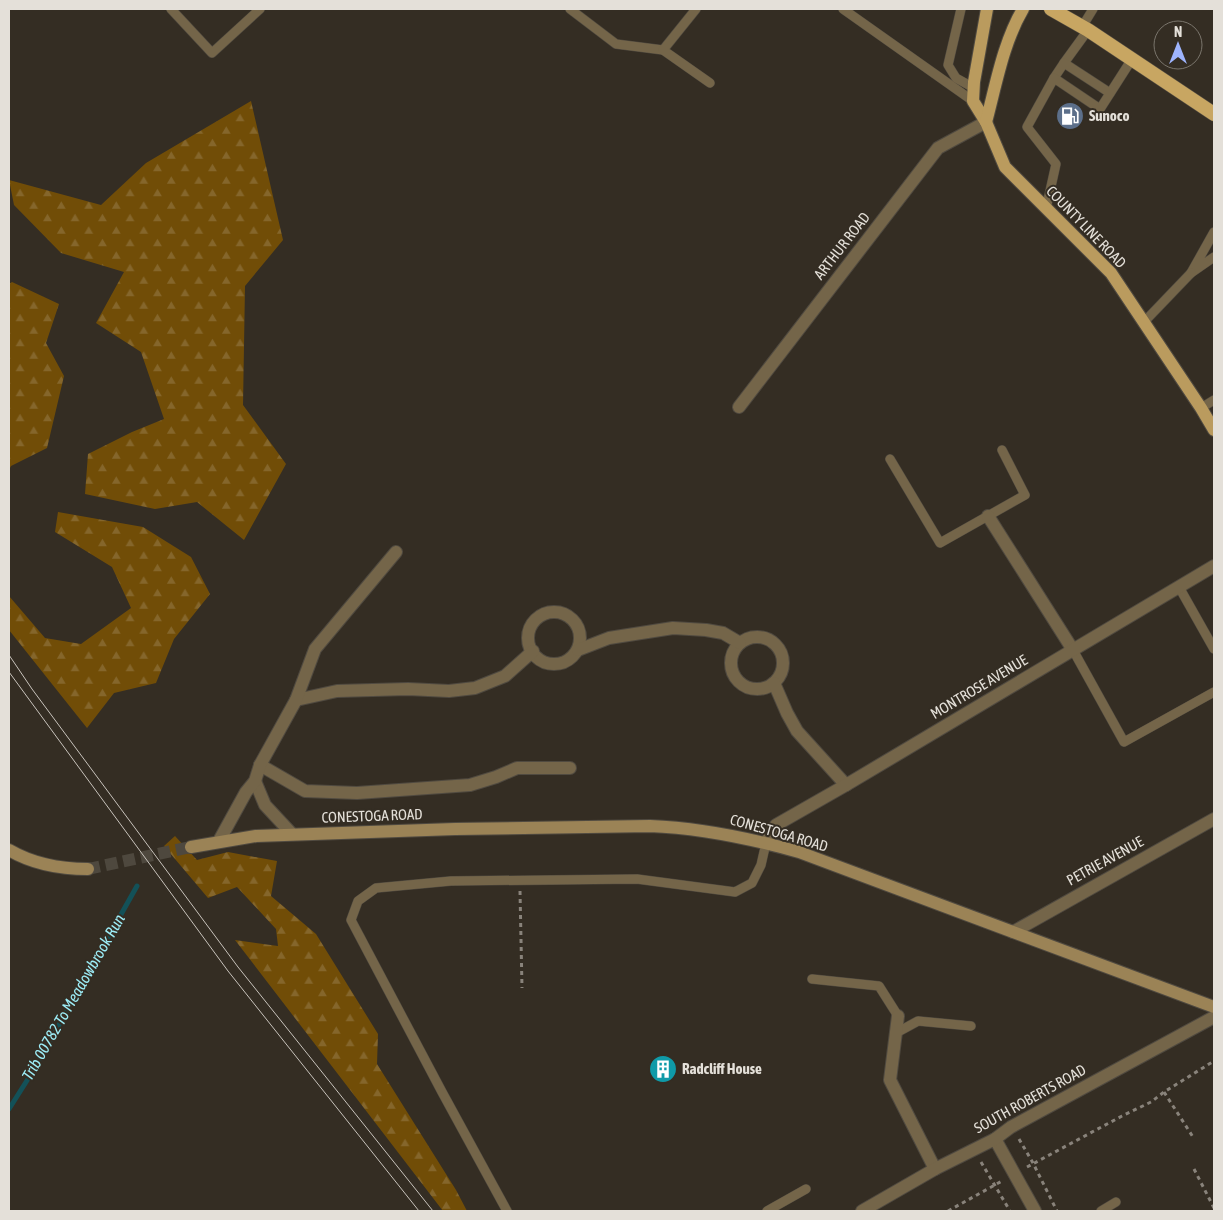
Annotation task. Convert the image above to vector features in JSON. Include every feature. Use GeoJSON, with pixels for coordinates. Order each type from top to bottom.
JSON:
{"type":"FeatureCollection","features":[{"type":"Feature","properties":{"kind":"highway"},"geometry":{"type":"LineString","coordinates":[[1051,9],[1085,28],[1214,114]]}},
{"type":"Feature","properties":{"kind":"main road"},"geometry":{"type":"LineString","coordinates":[[973,95],[987,9]]}},
{"type":"Feature","properties":{"kind":"main road"},"geometry":{"type":"LineString","coordinates":[[986,122],[1008,42],[1016,20],[1023,9]]}},
{"type":"Feature","properties":{"kind":"main road","name":"COUNTY LINE ROAD"},"geometry":{"type":"LineString","coordinates":[[973,95],[1004,167],[1111,273],[1202,408],[1214,430]]}},
{"type":"Feature","properties":{"kind":"main road","name":"CONESTOGA ROAD"},"geometry":{"type":"LineString","coordinates":[[191,847],[256,836],[292,834],[650,826],[682,827],[732,834],[799,852],[1214,1006]]}},
{"type":"Feature","properties":{"kind":"main road"},"geometry":{"type":"LineString","coordinates":[[9,850],[41,863],[65,869],[88,869]]}},
{"type":"Feature","properties":{"kind":"street","name":"ARTHUR ROAD"},"geometry":{"type":"LineString","coordinates":[[738,407],[938,148],[986,122]]}},
{"type":"Feature","properties":{"kind":"street"},"geometry":{"type":"LineString","coordinates":[[988,516],[1073,650]]}},
{"type":"Feature","properties":{"kind":"street"},"geometry":{"type":"LineString","coordinates":[[219,841],[246,792],[255,780],[260,765],[296,700],[315,649],[396,552]]}},
{"type":"Feature","properties":{"kind":"street","name":"MONTROSE AVENUE"},"geometry":{"type":"LineString","coordinates":[[766,843],[776,825],[1214,566]]}},
{"type":"Feature","properties":{"kind":"street"},"geometry":{"type":"LineString","coordinates":[[556,612],[566,615],[574,621],[579,630],[578,650],[572,658],[563,663],[553,665],[543,662],[535,656],[530,647],[528,637],[531,627],[541,616],[556,612]]}},
{"type":"Feature","properties":{"kind":"street"},"geometry":{"type":"LineString","coordinates":[[578,650],[609,638],[672,628],[723,633],[740,643]]}},
{"type":"Feature","properties":{"kind":"street"},"geometry":{"type":"LineString","coordinates":[[759,637],[769,640],[777,646],[782,655],[783,665],[780,675],[774,682],[765,688],[754,689],[745,686],[737,679],[732,670],[731,660],[734,651],[740,643],[749,638],[759,637]]}},
{"type":"Feature","properties":{"kind":"street"},"geometry":{"type":"LineString","coordinates":[[296,700],[337,691],[408,689],[449,692],[475,688],[505,676],[533,651]]}},
{"type":"Feature","properties":{"kind":"street"},"geometry":{"type":"LineString","coordinates":[[774,682],[797,731],[846,785]]}},
{"type":"Feature","properties":{"kind":"street"},"geometry":{"type":"LineString","coordinates":[[260,765],[305,792],[357,794],[470,785],[517,768],[570,768]]}},
{"type":"Feature","properties":{"kind":"street"},"geometry":{"type":"LineString","coordinates":[[255,780],[265,805],[292,834]]}},
{"type":"Feature","properties":{"kind":"street","name":"PETRIE AVENUE"},"geometry":{"type":"LineString","coordinates":[[1012,932],[1214,819]]}},
{"type":"Feature","properties":{"kind":"street"},"geometry":{"type":"LineString","coordinates":[[898,1016],[890,1080],[935,1170]]}},
{"type":"Feature","properties":{"kind":"street","name":"SOUTH ROBERTS ROAD"},"geometry":{"type":"LineString","coordinates":[[862,1211],[995,1139],[1011,1127],[1214,1017]]}},
{"type":"Feature","properties":{"kind":"street"},"geometry":{"type":"LineString","coordinates":[[995,1139],[1035,1211]]}},
{"type":"Feature","properties":{"kind":"lane"},"geometry":{"type":"LineString","coordinates":[[171,9],[212,53],[260,9]]}},
{"type":"Feature","properties":{"kind":"lane"},"geometry":{"type":"LineString","coordinates":[[570,9],[616,44],[663,50],[710,83]]}},
{"type":"Feature","properties":{"kind":"lane"},"geometry":{"type":"LineString","coordinates":[[663,50],[696,9]]}},
{"type":"Feature","properties":{"kind":"lane"},"geometry":{"type":"LineString","coordinates":[[843,9],[973,95]]}},
{"type":"Feature","properties":{"kind":"lane"},"geometry":{"type":"LineString","coordinates":[[961,9],[948,65],[956,78],[973,95]]}},
{"type":"Feature","properties":{"kind":"lane"},"geometry":{"type":"LineString","coordinates":[[1046,209],[1056,164],[1027,127],[1085,28],[1093,9]]}},
{"type":"Feature","properties":{"kind":"lane"},"geometry":{"type":"LineString","coordinates":[[1054,78],[1100,109],[1132,59]]}},
{"type":"Feature","properties":{"kind":"lane"},"geometry":{"type":"LineString","coordinates":[[1064,63],[1110,93]]}},
{"type":"Feature","properties":{"kind":"lane"},"geometry":{"type":"LineString","coordinates":[[1191,273],[1214,232]]}},
{"type":"Feature","properties":{"kind":"lane"},"geometry":{"type":"LineString","coordinates":[[1144,322],[1191,273],[1214,258]]}},
{"type":"Feature","properties":{"kind":"lane"},"geometry":{"type":"LineString","coordinates":[[1202,408],[1214,400]]}},
{"type":"Feature","properties":{"kind":"lane"},"geometry":{"type":"LineString","coordinates":[[890,459],[940,543],[1025,495],[1002,450]]}},
{"type":"Feature","properties":{"kind":"lane"},"geometry":{"type":"LineString","coordinates":[[1179,587],[1214,649]]}},
{"type":"Feature","properties":{"kind":"lane"},"geometry":{"type":"LineString","coordinates":[[1073,650],[1124,742],[1214,692]]}},
{"type":"Feature","properties":{"kind":"lane"},"geometry":{"type":"LineString","coordinates":[[507,1211],[351,920],[358,901],[376,888],[451,881],[637,879],[735,892],[752,883],[761,865],[766,843]]}},
{"type":"Feature","properties":{"kind":"lane"},"geometry":{"type":"LineString","coordinates":[[812,979],[879,986],[898,1016]]}},
{"type":"Feature","properties":{"kind":"lane"},"geometry":{"type":"LineString","coordinates":[[896,1033],[918,1020],[971,1026]]}},
{"type":"Feature","properties":{"kind":"lane"},"geometry":{"type":"LineString","coordinates":[[767,1211],[806,1189]]}},
{"type":"Feature","properties":{"kind":"lane"},"geometry":{"type":"LineString","coordinates":[[1101,1211],[1116,1202]]}},
{"type":"Feature","properties":{"kind":"path"},"geometry":{"type":"LineString","coordinates":[[520,880],[522,988]]}},
{"type":"Feature","properties":{"kind":"path"},"geometry":{"type":"LineString","coordinates":[[948,1211],[1033,1163],[1151,1102],[1214,1061]]}},
{"type":"Feature","properties":{"kind":"path"},"geometry":{"type":"LineString","coordinates":[[1164,1092],[1193,1137]]}},
{"type":"Feature","properties":{"kind":"path"},"geometry":{"type":"LineString","coordinates":[[1011,1127],[1033,1163],[1057,1211]]}},
{"type":"Feature","properties":{"kind":"path"},"geometry":{"type":"LineString","coordinates":[[974,1149],[1010,1211]]}},
{"type":"Feature","properties":{"kind":"path"},"geometry":{"type":"LineString","coordinates":[[1194,1169],[1214,1208]]}},
{"type":"Feature","properties":{"kind":"green space"},"geometry":{"type":"Polygon","coordinates":[[[251,101],[283,240],[245,286],[243,405],[286,464],[244,540],[197,502],[155,509],[85,494],[88,454],[132,432],[164,419],[141,352],[96,323],[124,272],[61,253],[14,205],[9,180],[101,205],[146,163],[251,101]]]}},
{"type":"Feature","properties":{"kind":"green space"},"geometry":{"type":"Polygon","coordinates":[[[12,282],[59,304],[46,343],[64,376],[47,448],[11,466],[9,470],[9,284],[12,282]]]}},
{"type":"Feature","properties":{"kind":"green space"},"geometry":{"type":"Polygon","coordinates":[[[58,512],[143,527],[191,557],[210,594],[174,639],[156,683],[114,693],[87,728],[9,630],[9,596],[45,638],[81,644],[131,608],[112,567],[55,532],[58,512]]]}},
{"type":"Feature","properties":{"kind":"green space"},"geometry":{"type":"Polygon","coordinates":[[[175,836],[197,860],[228,852],[277,861],[271,896],[316,934],[378,1034],[377,1064],[456,1190],[467,1211],[443,1211],[235,940],[278,946],[276,929],[237,887],[208,898],[164,846],[175,836]]]}},
{"type":"Feature","properties":{"kind":"waterway","name":"Trib 00782 To Meadowbrook Run"},"geometry":{"type":"LineString","coordinates":[[9,1109],[33,1071],[137,886]]}},
{"type":"Feature","properties":{"kind":"tunnel"},"geometry":{"type":"LineString","coordinates":[[88,869],[191,847]]}},
{"type":"Feature","properties":{"kind":"tram line"},"geometry":{"type":"LineString","coordinates":[[9,655],[32,689],[238,967],[433,1211]]}},
{"type":"Feature","properties":{"kind":"tram line"},"geometry":{"type":"LineString","coordinates":[[9,672],[228,971],[419,1211]]}},
{"type":"Feature","properties":{"kind":"place","name":"Sunoco"},"geometry":{"type":"Point","coordinates":[1070,116]}},
{"type":"Feature","properties":{"kind":"place","name":"Radcliff House"},"geometry":{"type":"Point","coordinates":[663,1069]}}]}
